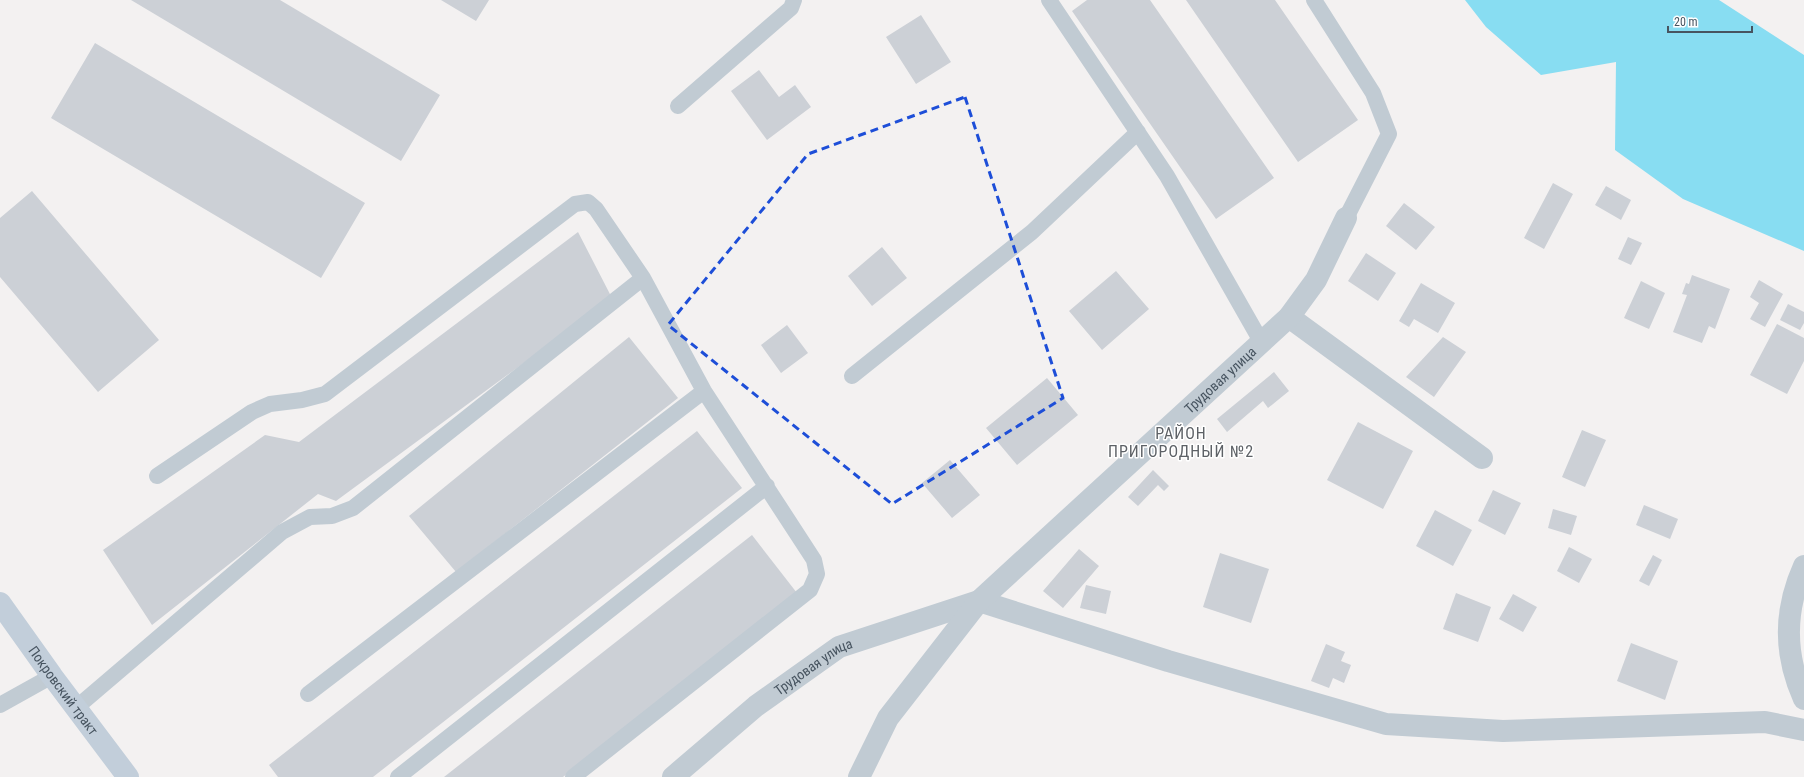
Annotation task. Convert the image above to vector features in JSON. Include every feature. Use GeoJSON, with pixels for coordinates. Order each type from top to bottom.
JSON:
{"type":"FeatureCollection","features":[{"type":"Feature","properties":{"kind":"main road","name":"Покровский тракт"},"geometry":{"type":"LineString","coordinates":[[0,603],[52,676],[77,707],[128,777]]}},
{"type":"Feature","properties":{"kind":"street","name":"Трудовая улица"},"geometry":{"type":"LineString","coordinates":[[859,777],[888,718],[978,601],[1289,317],[1316,280],[1346,218]]}},
{"type":"Feature","properties":{"kind":"street"},"geometry":{"type":"LineString","coordinates":[[1289,317],[1482,458]]}},
{"type":"Feature","properties":{"kind":"street"},"geometry":{"type":"LineString","coordinates":[[1804,566],[1789,611],[1789,649],[1797,683],[1804,699]]}},
{"type":"Feature","properties":{"kind":"street","name":"Трудовая улица"},"geometry":{"type":"LineString","coordinates":[[673,777],[756,706],[839,647],[978,601]]}},
{"type":"Feature","properties":{"kind":"street"},"geometry":{"type":"LineString","coordinates":[[978,601],[1168,662],[1386,724],[1503,731],[1766,722],[1804,730]]}},
{"type":"Feature","properties":{"kind":"lane"},"geometry":{"type":"LineString","coordinates":[[678,106],[790,8],[794,0]]}},
{"type":"Feature","properties":{"kind":"lane"},"geometry":{"type":"LineString","coordinates":[[1049,0],[1167,176],[1262,342]]}},
{"type":"Feature","properties":{"kind":"lane"},"geometry":{"type":"LineString","coordinates":[[1314,0],[1373,93],[1389,134],[1346,218]]}},
{"type":"Feature","properties":{"kind":"lane"},"geometry":{"type":"LineString","coordinates":[[852,376],[1032,232],[1138,132]]}},
{"type":"Feature","properties":{"kind":"lane"},"geometry":{"type":"LineString","coordinates":[[157,476],[252,412],[270,404],[302,400],[325,394],[575,204],[588,202],[596,209],[643,278],[704,391],[814,560],[817,574],[810,590],[573,777]]}},
{"type":"Feature","properties":{"kind":"lane"},"geometry":{"type":"LineString","coordinates":[[77,707],[282,532],[310,517],[332,516],[353,508],[643,278]]}},
{"type":"Feature","properties":{"kind":"lane"},"geometry":{"type":"LineString","coordinates":[[308,694],[704,391]]}},
{"type":"Feature","properties":{"kind":"lane"},"geometry":{"type":"LineString","coordinates":[[398,777],[767,486]]}},
{"type":"Feature","properties":{"kind":"lane"},"geometry":{"type":"LineString","coordinates":[[0,705],[52,676]]}},
{"type":"Feature","properties":{"kind":"highlighted area"},"geometry":{"type":"Polygon","coordinates":[[[965,97],[1063,398],[892,504],[668,325],[808,154],[965,97]]]}},
{"type":"Feature","properties":{"kind":"water"},"geometry":{"type":"Polygon","coordinates":[[[1465,0],[1719,0],[1804,55],[1804,251],[1683,199],[1615,150],[1616,62],[1541,75],[1486,27],[1465,0]]]}},
{"type":"Feature","properties":{"kind":"building"},"geometry":{"type":"Polygon","coordinates":[[[131,0],[280,0],[440,95],[401,161],[131,0]]]}},
{"type":"Feature","properties":{"kind":"building"},"geometry":{"type":"Polygon","coordinates":[[[441,0],[489,0],[476,21],[441,0]]]}},
{"type":"Feature","properties":{"kind":"building"},"geometry":{"type":"Polygon","coordinates":[[[1087,0],[1150,0],[1274,178],[1216,219],[1072,11],[1087,0]]]}},
{"type":"Feature","properties":{"kind":"building"},"geometry":{"type":"Polygon","coordinates":[[[1186,0],[1275,0],[1358,120],[1298,162],[1186,0]]]}},
{"type":"Feature","properties":{"kind":"building"},"geometry":{"type":"Polygon","coordinates":[[[921,15],[951,62],[916,84],[886,37],[921,15]]]}},
{"type":"Feature","properties":{"kind":"building"},"geometry":{"type":"Polygon","coordinates":[[[95,43],[365,203],[321,278],[51,118],[95,43]]]}},
{"type":"Feature","properties":{"kind":"building"},"geometry":{"type":"Polygon","coordinates":[[[759,70],[779,97],[795,85],[811,107],[767,140],[731,91],[759,70]]]}},
{"type":"Feature","properties":{"kind":"building"},"geometry":{"type":"Polygon","coordinates":[[[1553,183],[1573,194],[1544,249],[1524,238],[1553,183]]]}},
{"type":"Feature","properties":{"kind":"building"},"geometry":{"type":"Polygon","coordinates":[[[1606,186],[1631,200],[1621,220],[1595,205],[1606,186]]]}},
{"type":"Feature","properties":{"kind":"building"},"geometry":{"type":"Polygon","coordinates":[[[32,191],[159,340],[98,392],[0,277],[0,218],[32,191]]]}},
{"type":"Feature","properties":{"kind":"building"},"geometry":{"type":"Polygon","coordinates":[[[1404,203],[1435,227],[1416,250],[1386,226],[1404,203]]]}},
{"type":"Feature","properties":{"kind":"building"},"geometry":{"type":"Polygon","coordinates":[[[578,232],[612,298],[336,501],[318,494],[152,625],[103,550],[265,435],[299,442],[578,232]]]}},
{"type":"Feature","properties":{"kind":"building"},"geometry":{"type":"Polygon","coordinates":[[[1628,237],[1642,243],[1631,265],[1618,259],[1628,237]]]}},
{"type":"Feature","properties":{"kind":"building"},"geometry":{"type":"Polygon","coordinates":[[[882,247],[907,278],[872,306],[848,276],[882,247]]]}},
{"type":"Feature","properties":{"kind":"building"},"geometry":{"type":"Polygon","coordinates":[[[1366,253],[1396,273],[1378,301],[1348,281],[1366,253]]]}},
{"type":"Feature","properties":{"kind":"building"},"geometry":{"type":"Polygon","coordinates":[[[1116,271],[1149,309],[1102,350],[1069,311],[1116,271]]]}},
{"type":"Feature","properties":{"kind":"building"},"geometry":{"type":"Polygon","coordinates":[[[1692,275],[1730,289],[1715,329],[1709,326],[1702,343],[1673,332],[1687,295],[1682,294],[1686,283],[1689,284],[1692,275]]]}},
{"type":"Feature","properties":{"kind":"building"},"geometry":{"type":"Polygon","coordinates":[[[1759,280],[1783,294],[1765,327],[1750,319],[1759,303],[1750,297],[1759,280]]]}},
{"type":"Feature","properties":{"kind":"building"},"geometry":{"type":"Polygon","coordinates":[[[1641,281],[1665,293],[1649,329],[1624,318],[1641,281]]]}},
{"type":"Feature","properties":{"kind":"building"},"geometry":{"type":"Polygon","coordinates":[[[1421,283],[1455,303],[1438,333],[1414,319],[1409,327],[1399,321],[1421,283]]]}},
{"type":"Feature","properties":{"kind":"building"},"geometry":{"type":"Polygon","coordinates":[[[1788,304],[1804,312],[1804,323],[1800,330],[1780,320],[1788,304]]]}},
{"type":"Feature","properties":{"kind":"building"},"geometry":{"type":"Polygon","coordinates":[[[1777,324],[1804,338],[1804,361],[1787,394],[1750,375],[1777,324]]]}},
{"type":"Feature","properties":{"kind":"building"},"geometry":{"type":"Polygon","coordinates":[[[787,325],[808,353],[781,373],[761,345],[787,325]]]}},
{"type":"Feature","properties":{"kind":"building"},"geometry":{"type":"Polygon","coordinates":[[[629,337],[678,398],[456,572],[409,516],[629,337]]]}},
{"type":"Feature","properties":{"kind":"building"},"geometry":{"type":"Polygon","coordinates":[[[1443,337],[1466,352],[1434,397],[1406,377],[1443,337]]]}},
{"type":"Feature","properties":{"kind":"building"},"geometry":{"type":"Polygon","coordinates":[[[1274,372],[1289,391],[1268,408],[1263,401],[1227,432],[1217,419],[1274,372]]]}},
{"type":"Feature","properties":{"kind":"building"},"geometry":{"type":"Polygon","coordinates":[[[1047,378],[1078,415],[1017,465],[986,428],[1047,378]]]}},
{"type":"Feature","properties":{"kind":"building"},"geometry":{"type":"Polygon","coordinates":[[[1358,422],[1413,451],[1383,509],[1327,480],[1358,422]]]}},
{"type":"Feature","properties":{"kind":"building"},"geometry":{"type":"Polygon","coordinates":[[[1582,430],[1606,440],[1585,487],[1562,477],[1582,430]]]}},
{"type":"Feature","properties":{"kind":"building"},"geometry":{"type":"Polygon","coordinates":[[[697,431],[742,488],[373,777],[278,777],[269,765],[697,431]]]}},
{"type":"Feature","properties":{"kind":"building"},"geometry":{"type":"Polygon","coordinates":[[[950,460],[980,495],[952,518],[922,483],[950,460]]]}},
{"type":"Feature","properties":{"kind":"building"},"geometry":{"type":"Polygon","coordinates":[[[1153,470],[1169,486],[1164,491],[1158,485],[1138,506],[1128,497],[1153,470]]]}},
{"type":"Feature","properties":{"kind":"building"},"geometry":{"type":"Polygon","coordinates":[[[1493,490],[1521,503],[1505,535],[1478,521],[1493,490]]]}},
{"type":"Feature","properties":{"kind":"building"},"geometry":{"type":"Polygon","coordinates":[[[1644,505],[1678,519],[1670,539],[1636,525],[1644,505]]]}},
{"type":"Feature","properties":{"kind":"building"},"geometry":{"type":"Polygon","coordinates":[[[1553,509],[1577,516],[1571,535],[1548,528],[1553,509]]]}},
{"type":"Feature","properties":{"kind":"building"},"geometry":{"type":"Polygon","coordinates":[[[1435,510],[1472,530],[1453,566],[1416,546],[1435,510]]]}},
{"type":"Feature","properties":{"kind":"building"},"geometry":{"type":"Polygon","coordinates":[[[752,535],[797,593],[563,777],[444,777],[752,535]]]}},
{"type":"Feature","properties":{"kind":"building"},"geometry":{"type":"Polygon","coordinates":[[[1569,547],[1592,559],[1579,583],[1557,571],[1569,547]]]}},
{"type":"Feature","properties":{"kind":"building"},"geometry":{"type":"Polygon","coordinates":[[[1079,549],[1099,566],[1063,608],[1043,591],[1079,549]]]}},
{"type":"Feature","properties":{"kind":"building"},"geometry":{"type":"Polygon","coordinates":[[[1220,553],[1269,569],[1251,623],[1203,607],[1220,553]]]}},
{"type":"Feature","properties":{"kind":"building"},"geometry":{"type":"Polygon","coordinates":[[[1653,555],[1662,560],[1649,586],[1639,581],[1653,555]]]}},
{"type":"Feature","properties":{"kind":"building"},"geometry":{"type":"Polygon","coordinates":[[[1086,585],[1111,591],[1106,614],[1080,608],[1086,585]]]}},
{"type":"Feature","properties":{"kind":"building"},"geometry":{"type":"Polygon","coordinates":[[[1456,593],[1491,607],[1478,642],[1443,629],[1456,593]]]}},
{"type":"Feature","properties":{"kind":"building"},"geometry":{"type":"Polygon","coordinates":[[[1513,594],[1537,607],[1523,632],[1499,619],[1513,594]]]}},
{"type":"Feature","properties":{"kind":"building"},"geometry":{"type":"Polygon","coordinates":[[[1631,643],[1678,661],[1665,700],[1617,681],[1631,643]]]}},
{"type":"Feature","properties":{"kind":"building"},"geometry":{"type":"Polygon","coordinates":[[[1326,644],[1345,652],[1341,661],[1351,665],[1344,683],[1333,678],[1329,688],[1311,681],[1326,644]]]}},
{"type":"Feature","properties":{"kind":"district","name":"РАЙОН ПРИГОРОДНЫЙ №2"},"geometry":{"type":"Point","coordinates":[1181,442]}}]}
